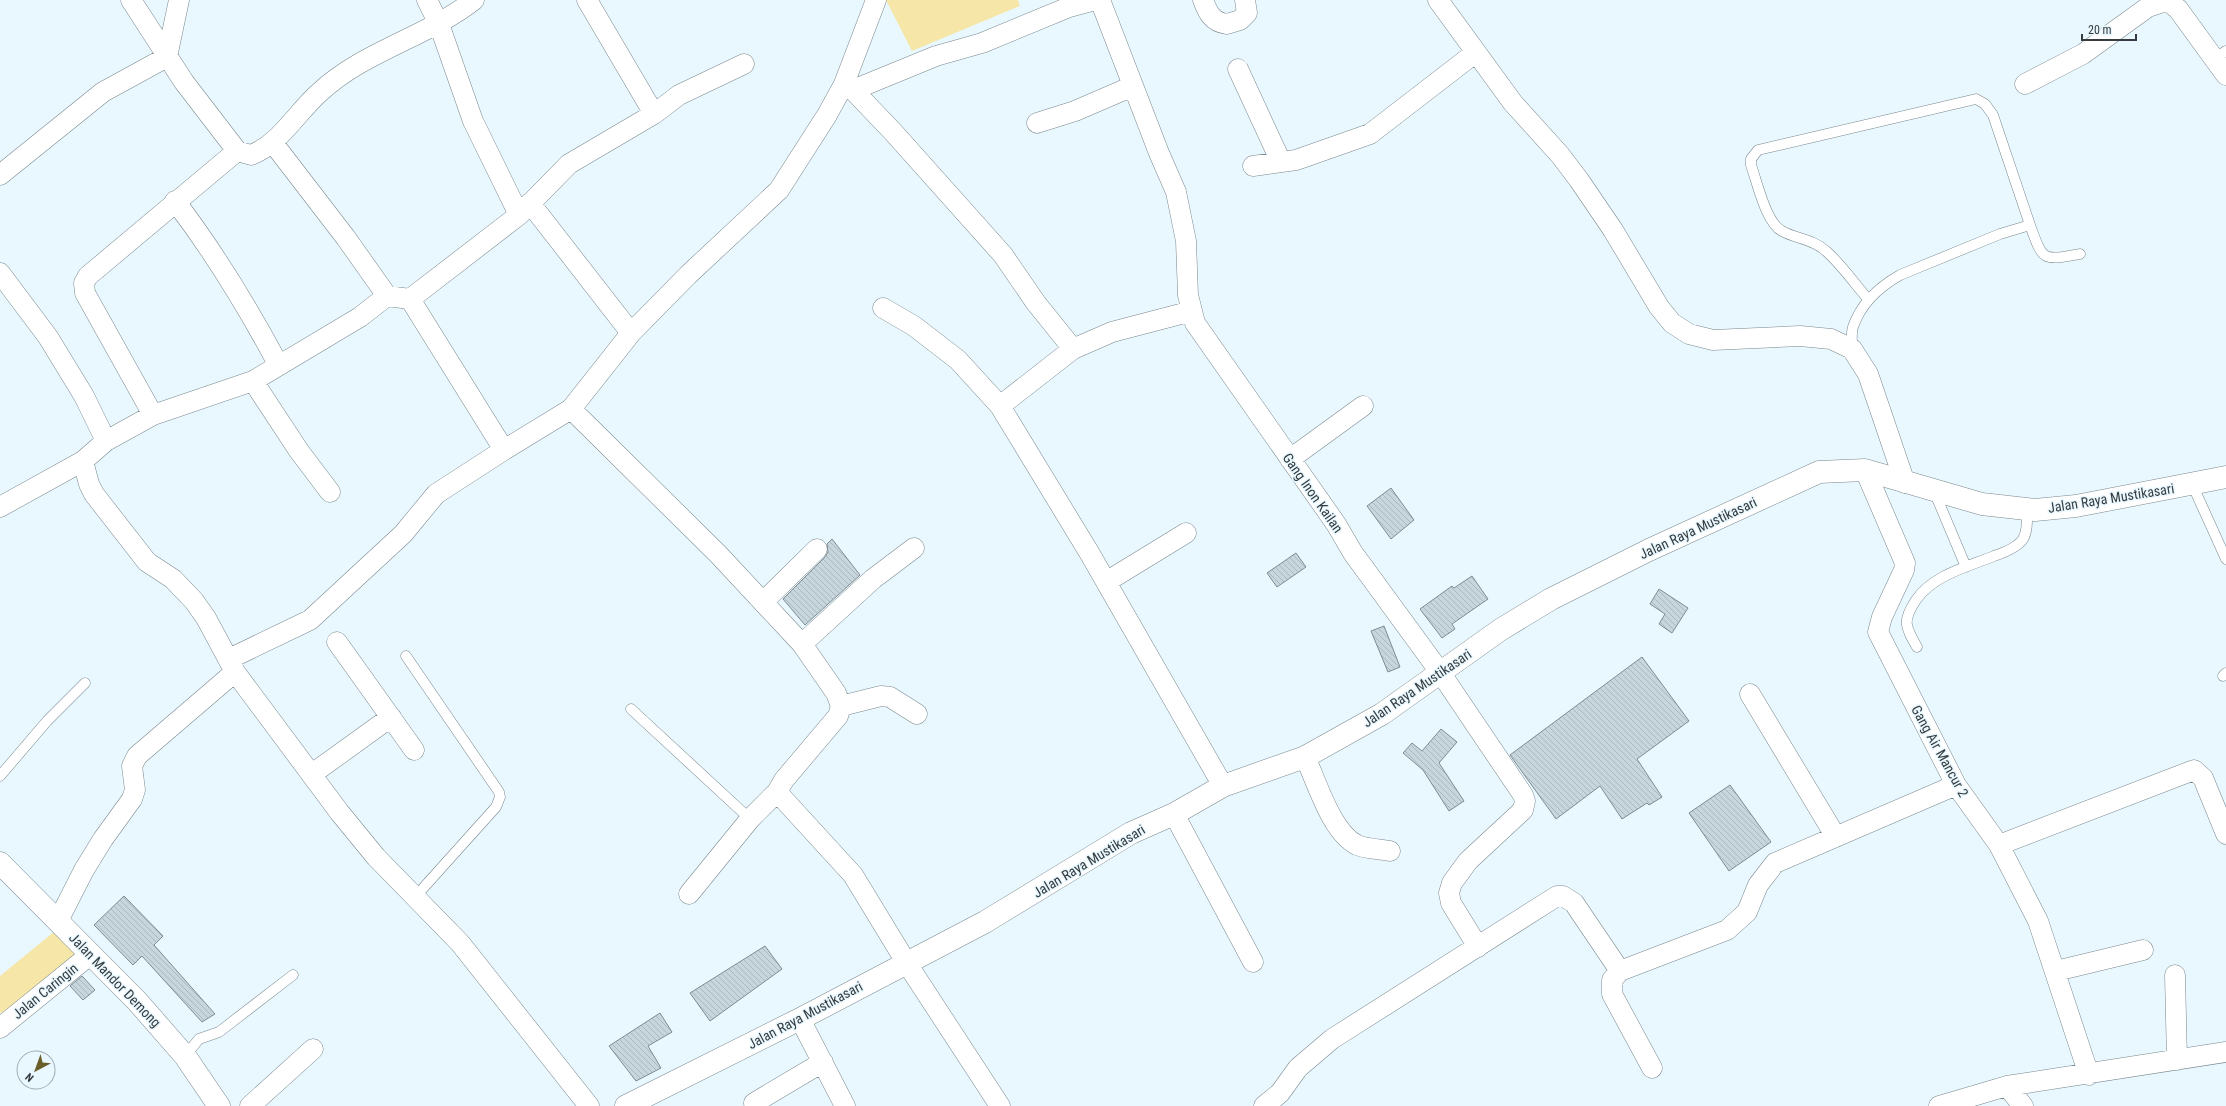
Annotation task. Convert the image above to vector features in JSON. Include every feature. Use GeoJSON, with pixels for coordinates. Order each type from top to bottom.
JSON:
{"type":"FeatureCollection","features":[{"type":"Feature","properties":{"kind":"main road","name":"Jalan Raya Mustikasari"},"geometry":{"type":"LineString","coordinates":[[626,1106],[800,1019],[906,962],[986,922],[1131,833],[1174,814],[1223,786],[1305,757],[1382,714],[1529,611],[1649,550],[1819,472],[1865,470],[1905,483],[1982,504],[2035,510],[2076,506],[2226,477]]}},
{"type":"Feature","properties":{"kind":"main road","name":"Jalan Mandor Demong"},"geometry":{"type":"LineString","coordinates":[[0,863],[137,1001],[184,1056],[217,1105]]}},
{"type":"Feature","properties":{"kind":"street"},"geometry":{"type":"LineString","coordinates":[[130,0],[167,57],[237,151],[251,155],[272,143],[316,96],[337,78],[439,24],[474,0]]}},
{"type":"Feature","properties":{"kind":"street"},"geometry":{"type":"LineString","coordinates":[[0,175],[103,92],[167,57],[179,0]]}},
{"type":"Feature","properties":{"kind":"street"},"geometry":{"type":"LineString","coordinates":[[427,0],[439,24],[473,121],[525,209],[631,333]]}},
{"type":"Feature","properties":{"kind":"street"},"geometry":{"type":"LineString","coordinates":[[587,0],[654,114]]}},
{"type":"Feature","properties":{"kind":"street"},"geometry":{"type":"LineString","coordinates":[[58,921],[88,864],[123,810],[132,799],[135,790],[132,766],[137,756],[232,666],[310,620],[403,534],[436,494],[571,409],[631,333],[688,275],[779,190],[827,115],[848,87],[876,0]]}},
{"type":"Feature","properties":{"kind":"street"},"geometry":{"type":"LineString","coordinates":[[848,87],[936,56],[982,43],[1069,7],[1095,0]]}},
{"type":"Feature","properties":{"kind":"street","name":"Gang Inon Kailan"},"geometry":{"type":"LineString","coordinates":[[1100,0],[1159,153],[1176,192],[1186,241],[1188,295],[1195,324],[1336,524],[1353,553],[1440,672],[1525,801],[1523,810],[1468,861],[1452,883],[1449,893],[1451,903],[1478,947]]}},
{"type":"Feature","properties":{"kind":"street"},"geometry":{"type":"LineString","coordinates":[[1203,0],[1208,14],[1214,20],[1227,24],[1244,17],[1246,13],[1245,0]]}},
{"type":"Feature","properties":{"kind":"street"},"geometry":{"type":"LineString","coordinates":[[1438,0],[1475,53],[1513,103],[1560,155],[1579,180],[1613,230],[1659,307],[1672,323],[1689,334],[1713,340],[1800,336],[1831,339],[1852,349],[1868,374],[1905,483]]}},
{"type":"Feature","properties":{"kind":"street"},"geometry":{"type":"LineString","coordinates":[[2025,84],[2083,54],[2148,7],[2163,2],[2178,3],[2220,54],[2226,75]]}},
{"type":"Feature","properties":{"kind":"street"},"geometry":{"type":"LineString","coordinates":[[1253,166],[1296,160],[1370,134],[1475,53]]}},
{"type":"Feature","properties":{"kind":"street"},"geometry":{"type":"LineString","coordinates":[[0,507],[83,460],[106,441],[152,415],[253,380],[278,364],[360,318],[387,296],[410,299],[525,209],[570,164],[654,114],[679,95],[744,64]]}},
{"type":"Feature","properties":{"kind":"street"},"geometry":{"type":"LineString","coordinates":[[1238,69],[1281,162]]}},
{"type":"Feature","properties":{"kind":"street"},"geometry":{"type":"LineString","coordinates":[[1036,123],[1075,110],[1133,86]]}},
{"type":"Feature","properties":{"kind":"street"},"geometry":{"type":"LineString","coordinates":[[848,87],[943,187],[1003,255],[1036,303],[1074,349]]}},
{"type":"Feature","properties":{"kind":"street"},"geometry":{"type":"LineString","coordinates":[[272,143],[346,238],[387,296]]}},
{"type":"Feature","properties":{"kind":"street"},"geometry":{"type":"LineString","coordinates":[[152,415],[85,293],[84,283],[88,276],[175,201],[237,151]]}},
{"type":"Feature","properties":{"kind":"street"},"geometry":{"type":"LineString","coordinates":[[175,201],[197,230],[258,326],[278,364]]}},
{"type":"Feature","properties":{"kind":"street"},"geometry":{"type":"LineString","coordinates":[[0,273],[48,337],[84,396],[106,441]]}},
{"type":"Feature","properties":{"kind":"street"},"geometry":{"type":"LineString","coordinates":[[410,299],[504,450]]}},
{"type":"Feature","properties":{"kind":"street"},"geometry":{"type":"LineString","coordinates":[[882,308],[914,326],[958,360],[1000,406],[1106,582],[1223,786]]}},
{"type":"Feature","properties":{"kind":"street"},"geometry":{"type":"LineString","coordinates":[[1000,406],[1074,349],[1112,332],[1192,311]]}},
{"type":"Feature","properties":{"kind":"street"},"geometry":{"type":"LineString","coordinates":[[253,380],[299,451],[330,492]]}},
{"type":"Feature","properties":{"kind":"street"},"geometry":{"type":"LineString","coordinates":[[1290,459],[1363,406]]}},
{"type":"Feature","properties":{"kind":"street"},"geometry":{"type":"LineString","coordinates":[[571,409],[659,494],[802,644],[836,692],[841,706],[838,716],[784,780],[777,792],[750,820],[689,894]]}},
{"type":"Feature","properties":{"kind":"street"},"geometry":{"type":"LineString","coordinates":[[83,460],[89,484],[94,494],[148,562],[173,579],[194,601],[206,618],[232,666],[376,857],[416,896],[460,943],[589,1106]]}},
{"type":"Feature","properties":{"kind":"street","name":"Gang Air Mancur 2"},"geometry":{"type":"LineString","coordinates":[[1865,470],[1905,563],[1904,570],[1882,617],[1878,632],[1956,785],[1999,845],[2038,921],[2056,971],[2089,1075]]}},
{"type":"Feature","properties":{"kind":"street"},"geometry":{"type":"LineString","coordinates":[[1106,582],[1186,533]]}},
{"type":"Feature","properties":{"kind":"street"},"geometry":{"type":"LineString","coordinates":[[802,644],[873,579],[914,548]]}},
{"type":"Feature","properties":{"kind":"street"},"geometry":{"type":"LineString","coordinates":[[763,602],[816,549]]}},
{"type":"Feature","properties":{"kind":"street"},"geometry":{"type":"LineString","coordinates":[[337,642],[414,750]]}},
{"type":"Feature","properties":{"kind":"street"},"geometry":{"type":"LineString","coordinates":[[1750,694],[1836,836]]}},
{"type":"Feature","properties":{"kind":"street"},"geometry":{"type":"LineString","coordinates":[[841,706],[881,696],[890,697],[917,714]]}},
{"type":"Feature","properties":{"kind":"street"},"geometry":{"type":"LineString","coordinates":[[312,774],[391,717]]}},
{"type":"Feature","properties":{"kind":"street"},"geometry":{"type":"LineString","coordinates":[[1305,757],[1336,823],[1346,838],[1359,846],[1390,851]]}},
{"type":"Feature","properties":{"kind":"street"},"geometry":{"type":"LineString","coordinates":[[1999,845],[2194,770],[2204,778],[2226,834]]}},
{"type":"Feature","properties":{"kind":"street"},"geometry":{"type":"LineString","coordinates":[[1652,1068],[1612,994],[1612,980],[1620,971],[1727,930],[1747,912],[1758,884],[1775,862],[1956,785]]}},
{"type":"Feature","properties":{"kind":"street"},"geometry":{"type":"LineString","coordinates":[[777,792],[853,874],[906,962],[1000,1106]]}},
{"type":"Feature","properties":{"kind":"street"},"geometry":{"type":"LineString","coordinates":[[1174,814],[1253,962]]}},
{"type":"Feature","properties":{"kind":"street"},"geometry":{"type":"LineString","coordinates":[[1264,1106],[1280,1093],[1298,1068],[1332,1039],[1557,896],[1563,896],[1574,902],[1620,971]]}},
{"type":"Feature","properties":{"kind":"street"},"geometry":{"type":"LineString","coordinates":[[2056,971],[2142,950]]}},
{"type":"Feature","properties":{"kind":"street","name":"Jalan Caringin"},"geometry":{"type":"LineString","coordinates":[[0,1028],[91,954]]}},
{"type":"Feature","properties":{"kind":"street"},"geometry":{"type":"LineString","coordinates":[[2175,975],[2177,1060]]}},
{"type":"Feature","properties":{"kind":"street"},"geometry":{"type":"LineString","coordinates":[[800,1019],[845,1106]]}},
{"type":"Feature","properties":{"kind":"street"},"geometry":{"type":"LineString","coordinates":[[250,1106],[313,1049]]}},
{"type":"Feature","properties":{"kind":"street"},"geometry":{"type":"LineString","coordinates":[[1939,1106],[2006,1086],[2089,1075],[2226,1052]]}},
{"type":"Feature","properties":{"kind":"street"},"geometry":{"type":"LineString","coordinates":[[754,1103],[823,1062]]}},
{"type":"Feature","properties":{"kind":"street"},"geometry":{"type":"LineString","coordinates":[[2006,1086],[2023,1106]]}},
{"type":"Feature","properties":{"kind":"lane"},"geometry":{"type":"LineString","coordinates":[[1868,299],[1826,250],[1808,240],[1781,231],[1773,222],[1766,208],[1752,165],[1751,159],[1758,150],[1976,99],[1982,100],[1993,115],[2040,251],[2045,256],[2052,259],[2080,254]]}},
{"type":"Feature","properties":{"kind":"lane"},"geometry":{"type":"LineString","coordinates":[[1852,349],[1853,328],[1868,299],[1885,284],[1900,275],[2000,234],[2030,225]]}},
{"type":"Feature","properties":{"kind":"lane"},"geometry":{"type":"LineString","coordinates":[[2192,484],[2226,559]]}},
{"type":"Feature","properties":{"kind":"lane"},"geometry":{"type":"LineString","coordinates":[[1934,491],[1966,567]]}},
{"type":"Feature","properties":{"kind":"lane"},"geometry":{"type":"LineString","coordinates":[[1917,647],[1906,624],[1907,614],[1919,596],[1939,578],[2007,551],[2023,539],[2027,525],[2027,509]]}},
{"type":"Feature","properties":{"kind":"lane"},"geometry":{"type":"LineString","coordinates":[[406,656],[499,792],[500,797],[496,807],[416,896]]}},
{"type":"Feature","properties":{"kind":"lane"},"geometry":{"type":"LineString","coordinates":[[0,776],[47,721],[85,683]]}},
{"type":"Feature","properties":{"kind":"lane"},"geometry":{"type":"LineString","coordinates":[[631,709],[750,820]]}},
{"type":"Feature","properties":{"kind":"lane"},"geometry":{"type":"LineString","coordinates":[[184,1056],[199,1038],[220,1032],[293,976]]}},
{"type":"Feature","properties":{"kind":"shaded area"},"geometry":{"type":"Polygon","coordinates":[[[886,0],[1018,0],[1020,6],[912,51],[886,0]]]}},
{"type":"Feature","properties":{"kind":"shaded area"},"geometry":{"type":"Polygon","coordinates":[[[55,931],[80,954],[4,1017],[0,1012],[0,976],[55,931]]]}},
{"type":"Feature","properties":{"kind":"building"},"geometry":{"type":"Polygon","coordinates":[[[1391,488],[1414,520],[1391,539],[1367,506],[1391,488]]]}},
{"type":"Feature","properties":{"kind":"building"},"geometry":{"type":"Polygon","coordinates":[[[832,539],[860,575],[805,625],[783,599],[825,557],[828,552],[827,544],[832,539]]]}},
{"type":"Feature","properties":{"kind":"building"},"geometry":{"type":"Polygon","coordinates":[[[1296,553],[1306,567],[1277,587],[1267,573],[1296,553]]]}},
{"type":"Feature","properties":{"kind":"building"},"geometry":{"type":"Polygon","coordinates":[[[1472,576],[1488,599],[1452,624],[1455,629],[1442,638],[1420,609],[1452,586],[1454,588],[1472,576]]]}},
{"type":"Feature","properties":{"kind":"building"},"geometry":{"type":"Polygon","coordinates":[[[1659,589],[1688,608],[1672,633],[1659,624],[1665,614],[1650,604],[1659,589]]]}},
{"type":"Feature","properties":{"kind":"building"},"geometry":{"type":"Polygon","coordinates":[[[1384,626],[1400,667],[1388,672],[1371,631],[1384,626]]]}},
{"type":"Feature","properties":{"kind":"building"},"geometry":{"type":"Polygon","coordinates":[[[1642,657],[1689,721],[1637,759],[1662,797],[1649,805],[1647,803],[1622,819],[1600,786],[1556,819],[1510,755],[1642,657]]]}},
{"type":"Feature","properties":{"kind":"building"},"geometry":{"type":"Polygon","coordinates":[[[1441,729],[1457,742],[1439,763],[1464,801],[1449,811],[1423,770],[1403,753],[1412,743],[1422,751],[1441,729]]]}},
{"type":"Feature","properties":{"kind":"building"},"geometry":{"type":"Polygon","coordinates":[[[1730,785],[1771,842],[1729,871],[1689,813],[1730,785]]]}},
{"type":"Feature","properties":{"kind":"building"},"geometry":{"type":"Polygon","coordinates":[[[124,896],[163,936],[154,945],[215,1014],[202,1022],[142,956],[133,965],[94,925],[124,896]]]}},
{"type":"Feature","properties":{"kind":"building"},"geometry":{"type":"Polygon","coordinates":[[[765,946],[782,969],[710,1021],[690,993],[765,946]]]}},
{"type":"Feature","properties":{"kind":"building"},"geometry":{"type":"Polygon","coordinates":[[[82,976],[95,990],[83,1000],[70,986],[82,976]]]}},
{"type":"Feature","properties":{"kind":"building"},"geometry":{"type":"Polygon","coordinates":[[[660,1013],[672,1032],[648,1046],[661,1068],[636,1081],[609,1046],[660,1013]]]}}]}
